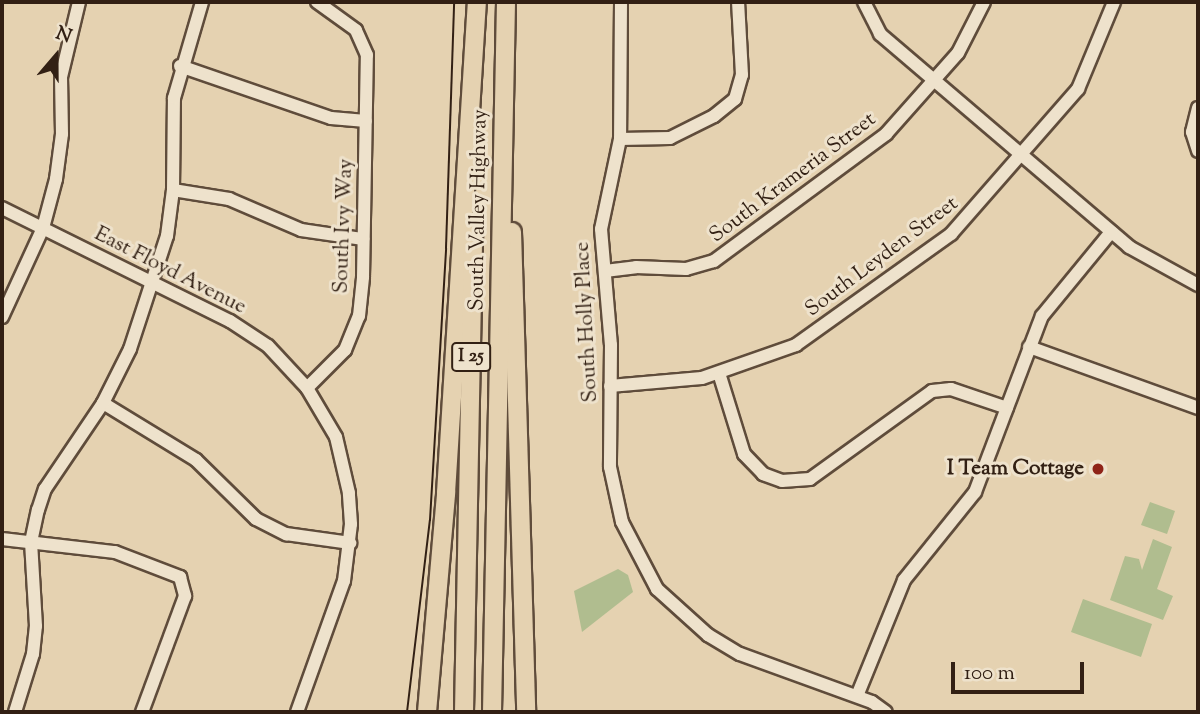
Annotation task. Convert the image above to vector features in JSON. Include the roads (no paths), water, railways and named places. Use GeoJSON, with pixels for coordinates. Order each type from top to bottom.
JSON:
{"type":"FeatureCollection","features":[{"type":"Feature","properties":{"kind":"highway"},"geometry":{"type":"LineString","coordinates":[[427,712],[449,460],[477,2]]}},
{"type":"Feature","properties":{"kind":"highway","name":"South Valley Highway"},"geometry":{"type":"LineString","coordinates":[[464,712],[477,2]]}},
{"type":"Feature","properties":{"kind":"highway","name":"South Valley Highway"},"geometry":{"type":"LineString","coordinates":[[492,712],[506,2]]}},
{"type":"Feature","properties":{"kind":"highway"},"geometry":{"type":"LineString","coordinates":[[503,124],[513,243],[526,712]]}},
{"type":"Feature","properties":{"kind":"street"},"geometry":{"type":"LineString","coordinates":[[2,317],[43,228],[59,159],[65,47],[79,2]]}},
{"type":"Feature","properties":{"kind":"street"},"geometry":{"type":"LineString","coordinates":[[15,712],[33,654],[36,626],[31,542],[45,489],[103,403],[130,349],[167,236],[173,190],[171,116],[180,66],[202,2]]}},
{"type":"Feature","properties":{"kind":"street","name":"South Ivy Way"},"geometry":{"type":"LineString","coordinates":[[307,388],[336,362],[353,333],[362,298],[367,54],[362,41],[345,19],[317,2]]}},
{"type":"Feature","properties":{"kind":"street","name":"South Holly Place"},"geometry":{"type":"LineString","coordinates":[[621,2],[620,139],[601,229],[610,386],[610,467],[616,502],[629,541],[657,589],[682,616],[734,650],[856,696],[886,712]]}},
{"type":"Feature","properties":{"kind":"street"},"geometry":{"type":"LineString","coordinates":[[620,139],[670,138],[714,116],[735,99],[742,75],[738,2]]}},
{"type":"Feature","properties":{"kind":"street"},"geometry":{"type":"LineString","coordinates":[[864,2],[880,34],[1111,232],[1155,265],[1198,285]]}},
{"type":"Feature","properties":{"kind":"street","name":"South Krameria Street"},"geometry":{"type":"LineString","coordinates":[[605,271],[636,267],[686,269],[715,261],[886,134],[958,52],[984,2]]}},
{"type":"Feature","properties":{"kind":"street","name":"South Leyden Street"},"geometry":{"type":"LineString","coordinates":[[610,386],[671,383],[719,373],[796,345],[865,298],[967,220],[1022,156],[1078,89],[1114,2]]}},
{"type":"Feature","properties":{"kind":"street"},"geometry":{"type":"LineString","coordinates":[[180,66],[331,118],[366,121]]}},
{"type":"Feature","properties":{"kind":"street"},"geometry":{"type":"LineString","coordinates":[[1198,108],[1192,132],[1198,151]]}},
{"type":"Feature","properties":{"kind":"street"},"geometry":{"type":"LineString","coordinates":[[173,190],[229,199],[301,230],[363,239]]}},
{"type":"Feature","properties":{"kind":"street","name":"East Floyd Avenue"},"geometry":{"type":"LineString","coordinates":[[2,208],[230,321],[268,346],[307,388]]}},
{"type":"Feature","properties":{"kind":"street"},"geometry":{"type":"LineString","coordinates":[[856,696],[891,603],[911,570],[975,492],[1029,347],[1053,299],[1111,232]]}},
{"type":"Feature","properties":{"kind":"street"},"geometry":{"type":"LineString","coordinates":[[1029,347],[1198,408]]}},
{"type":"Feature","properties":{"kind":"street"},"geometry":{"type":"LineString","coordinates":[[719,373],[744,454],[763,474],[782,481],[810,479],[932,391],[965,392],[1007,408]]}},
{"type":"Feature","properties":{"kind":"street"},"geometry":{"type":"LineString","coordinates":[[297,712],[338,598],[350,543],[349,493],[341,456],[307,388]]}},
{"type":"Feature","properties":{"kind":"street"},"geometry":{"type":"LineString","coordinates":[[103,403],[195,460],[256,519],[286,534],[350,543]]}},
{"type":"Feature","properties":{"kind":"street"},"geometry":{"type":"LineString","coordinates":[[2,539],[115,552],[173,571],[183,582],[185,596],[142,712]]}},
{"type":"Feature","properties":{"kind":"tram line"},"geometry":{"type":"LineString","coordinates":[[407,712],[430,520],[446,248],[454,2]]}},
{"type":"Feature","properties":{"kind":"place","name":"I Team Cottage"},"geometry":{"type":"Point","coordinates":[1098,469]}}]}
